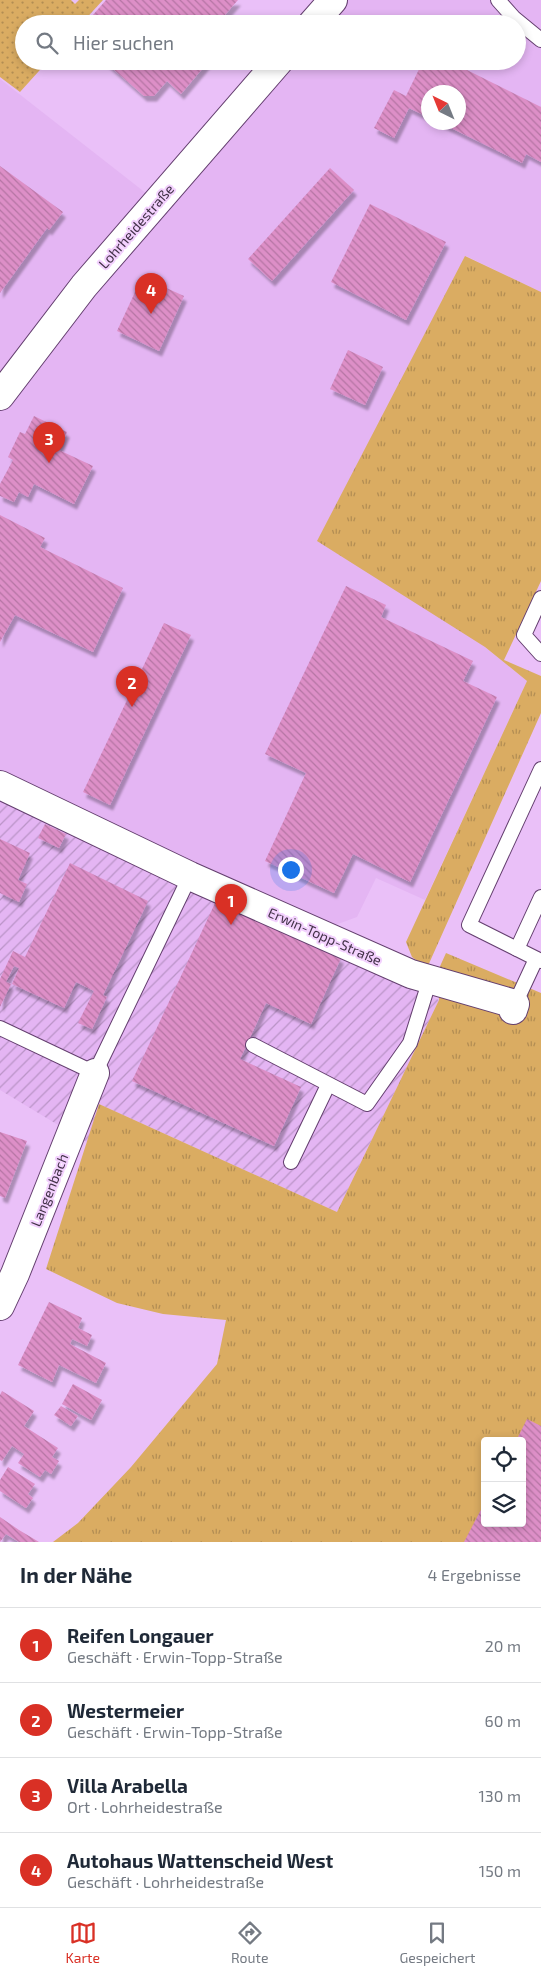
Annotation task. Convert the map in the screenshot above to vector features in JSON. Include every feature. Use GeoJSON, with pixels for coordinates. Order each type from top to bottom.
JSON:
{"type":"FeatureCollection","features":[{"type":"Feature","properties":{"kind":"street"},"geometry":{"type":"LineString","coordinates":[[320,15],[332,0]]}},
{"type":"Feature","properties":{"kind":"street","name":"Lohrheidestraße"},"geometry":{"type":"LineString","coordinates":[[0,396],[84,286],[271,70]]}},
{"type":"Feature","properties":{"kind":"street","name":"Erwin-Topp-Straße"},"geometry":{"type":"LineString","coordinates":[[0,785],[190,876],[411,974],[514,1007]]}},
{"type":"Feature","properties":{"kind":"street","name":"Langenbach"},"geometry":{"type":"LineString","coordinates":[[0,1306],[15,1274],[95,1073]]}},
{"type":"Feature","properties":{"kind":"lane"},"geometry":{"type":"LineString","coordinates":[[498,0],[511,15]]}},
{"type":"Feature","properties":{"kind":"lane"},"geometry":{"type":"LineString","coordinates":[[526,28],[541,40]]}},
{"type":"Feature","properties":{"kind":"lane"},"geometry":{"type":"LineString","coordinates":[[540,653],[524,635],[541,598]]}},
{"type":"Feature","properties":{"kind":"lane"},"geometry":{"type":"LineString","coordinates":[[514,1007],[539,960],[469,925],[541,769]]}},
{"type":"Feature","properties":{"kind":"lane"},"geometry":{"type":"LineString","coordinates":[[0,1028],[95,1073],[190,876]]}},
{"type":"Feature","properties":{"kind":"lane"},"geometry":{"type":"LineString","coordinates":[[518,949],[541,897]]}},
{"type":"Feature","properties":{"kind":"lane"},"geometry":{"type":"LineString","coordinates":[[253,1046],[367,1104],[410,1043],[430,979]]}},
{"type":"Feature","properties":{"kind":"lane"},"geometry":{"type":"LineString","coordinates":[[291,1162],[328,1085]]}},
{"type":"Feature","properties":{"kind":"shaded area"},"geometry":{"type":"Polygon","coordinates":[[[348,0],[541,0],[541,292],[466,256],[485,647],[527,681],[425,900],[376,878],[357,917],[327,928],[0,772],[0,412],[137,239],[286,70],[526,70],[526,15],[335,15],[348,0]]]}},
{"type":"Feature","properties":{"kind":"shaded area"},"geometry":{"type":"Polygon","coordinates":[[[0,79],[147,194],[0,375],[0,79]]]}},
{"type":"Feature","properties":{"kind":"shaded area"},"geometry":{"type":"Polygon","coordinates":[[[0,800],[439,1000],[337,1212],[99,1104],[88,1143],[0,1090],[0,800]]]}},
{"type":"Feature","properties":{"kind":"green space"},"geometry":{"type":"Polygon","coordinates":[[[0,0],[71,0],[75,4],[79,0],[103,0],[89,15],[15,15],[15,70],[40,70],[20,92],[0,77],[0,0]]]}},
{"type":"Feature","properties":{"kind":"green space"},"geometry":{"type":"Polygon","coordinates":[[[465,256],[541,292],[541,581],[504,660],[541,676],[541,713],[427,968],[412,957],[406,942],[527,681],[485,647],[317,541],[465,256]]]}},
{"type":"Feature","properties":{"kind":"green space"},"geometry":{"type":"Polygon","coordinates":[[[446,953],[541,993],[541,1542],[53,1542],[78,1523],[131,1467],[217,1364],[226,1320],[163,1314],[117,1303],[46,1269],[99,1104],[337,1212],[439,1000],[437,973],[446,953]]]}},
{"type":"Feature","properties":{"kind":"building"},"geometry":{"type":"Polygon","coordinates":[[[106,0],[238,0],[225,15],[93,15],[106,0]]]}},
{"type":"Feature","properties":{"kind":"building"},"geometry":{"type":"Polygon","coordinates":[[[114,70],[201,70],[181,94],[167,81],[154,96],[144,96],[114,70]]]}},
{"type":"Feature","properties":{"kind":"building"},"geometry":{"type":"Polygon","coordinates":[[[419,70],[467,70],[541,107],[541,162],[526,154],[522,163],[455,130],[466,130],[466,85],[421,85],[421,114],[409,108],[394,138],[374,128],[394,90],[406,96],[419,70]]]}},
{"type":"Feature","properties":{"kind":"building"},"geometry":{"type":"Polygon","coordinates":[[[0,166],[63,212],[49,230],[47,228],[0,293],[0,166]]]}},
{"type":"Feature","properties":{"kind":"building"},"geometry":{"type":"Polygon","coordinates":[[[330,168],[354,190],[272,281],[248,259],[330,168]]]}},
{"type":"Feature","properties":{"kind":"building"},"geometry":{"type":"Polygon","coordinates":[[[370,204],[446,242],[406,320],[331,282],[370,204]]]}},
{"type":"Feature","properties":{"kind":"building"},"geometry":{"type":"Polygon","coordinates":[[[142,277],[184,296],[159,351],[117,331],[142,277]]]}},
{"type":"Feature","properties":{"kind":"building"},"geometry":{"type":"Polygon","coordinates":[[[348,350],[383,367],[365,405],[330,389],[348,350]]]}},
{"type":"Feature","properties":{"kind":"building"},"geometry":{"type":"Polygon","coordinates":[[[34,416],[67,432],[59,450],[93,466],[74,504],[34,484],[28,497],[19,492],[14,502],[0,496],[0,484],[13,460],[8,457],[20,432],[25,434],[34,416]]]}},
{"type":"Feature","properties":{"kind":"building"},"geometry":{"type":"Polygon","coordinates":[[[0,515],[45,538],[40,547],[123,588],[93,652],[15,615],[0,642],[0,515]]]}},
{"type":"Feature","properties":{"kind":"building"},"geometry":{"type":"Polygon","coordinates":[[[346,586],[386,605],[381,617],[473,661],[463,681],[497,697],[410,882],[353,854],[334,893],[265,861],[306,773],[265,754],[346,586]]]}},
{"type":"Feature","properties":{"kind":"building"},"geometry":{"type":"Polygon","coordinates":[[[164,623],[191,635],[110,805],[83,792],[164,623]]]}},
{"type":"Feature","properties":{"kind":"building"},"geometry":{"type":"Polygon","coordinates":[[[45,824],[66,834],[59,848],[38,838],[45,824]]]}},
{"type":"Feature","properties":{"kind":"building"},"geometry":{"type":"Polygon","coordinates":[[[0,839],[30,853],[18,880],[27,884],[19,902],[0,893],[0,839]]]}},
{"type":"Feature","properties":{"kind":"building"},"geometry":{"type":"Polygon","coordinates":[[[70,863],[148,901],[103,995],[107,997],[92,1029],[78,1023],[94,991],[76,982],[64,1008],[12,984],[19,968],[14,966],[6,982],[11,984],[0,1007],[0,979],[13,951],[25,957],[70,863]]]}},
{"type":"Feature","properties":{"kind":"building"},"geometry":{"type":"Polygon","coordinates":[[[216,901],[341,958],[311,1024],[266,1003],[240,1059],[301,1087],[274,1146],[132,1081],[216,901]]]}},
{"type":"Feature","properties":{"kind":"building"},"geometry":{"type":"Polygon","coordinates":[[[0,1132],[27,1141],[5,1198],[0,1196],[0,1132]]]}},
{"type":"Feature","properties":{"kind":"building"},"geometry":{"type":"Polygon","coordinates":[[[49,1302],[82,1318],[78,1328],[92,1335],[87,1346],[72,1339],[70,1344],[106,1363],[96,1383],[59,1365],[52,1382],[18,1365],[49,1302]]]}},
{"type":"Feature","properties":{"kind":"building"},"geometry":{"type":"Polygon","coordinates":[[[73,1384],[102,1400],[91,1420],[62,1404],[73,1384]]]}},
{"type":"Feature","properties":{"kind":"building"},"geometry":{"type":"Polygon","coordinates":[[[2,1391],[34,1411],[24,1426],[58,1448],[52,1457],[59,1461],[51,1474],[45,1470],[40,1477],[18,1463],[24,1454],[12,1446],[2,1461],[0,1460],[0,1395],[2,1391]]]}},
{"type":"Feature","properties":{"kind":"building"},"geometry":{"type":"Polygon","coordinates":[[[61,1406],[78,1416],[71,1426],[54,1415],[61,1406]]]}},
{"type":"Feature","properties":{"kind":"building"},"geometry":{"type":"Polygon","coordinates":[[[527,1419],[541,1426],[541,1542],[464,1542],[481,1510],[481,1527],[526,1527],[526,1437],[518,1437],[527,1419]]]}},
{"type":"Feature","properties":{"kind":"building"},"geometry":{"type":"Polygon","coordinates":[[[8,1467],[35,1484],[28,1494],[33,1498],[26,1508],[0,1491],[0,1480],[8,1467]]]}},
{"type":"Feature","properties":{"kind":"building"},"geometry":{"type":"Polygon","coordinates":[[[0,1517],[39,1542],[19,1542],[6,1534],[0,1542],[0,1517]]]}},
{"type":"Feature","properties":{"kind":"place","name":"Autohaus Wattenscheid West"},"geometry":{"type":"Point","coordinates":[151,314]}},
{"type":"Feature","properties":{"kind":"place","name":"Villa Arabella"},"geometry":{"type":"Point","coordinates":[49,463]}},
{"type":"Feature","properties":{"kind":"place","name":"Westermeier"},"geometry":{"type":"Point","coordinates":[132,707]}},
{"type":"Feature","properties":{"kind":"place","name":"Reifen Longauer"},"geometry":{"type":"Point","coordinates":[231,925]}}]}
